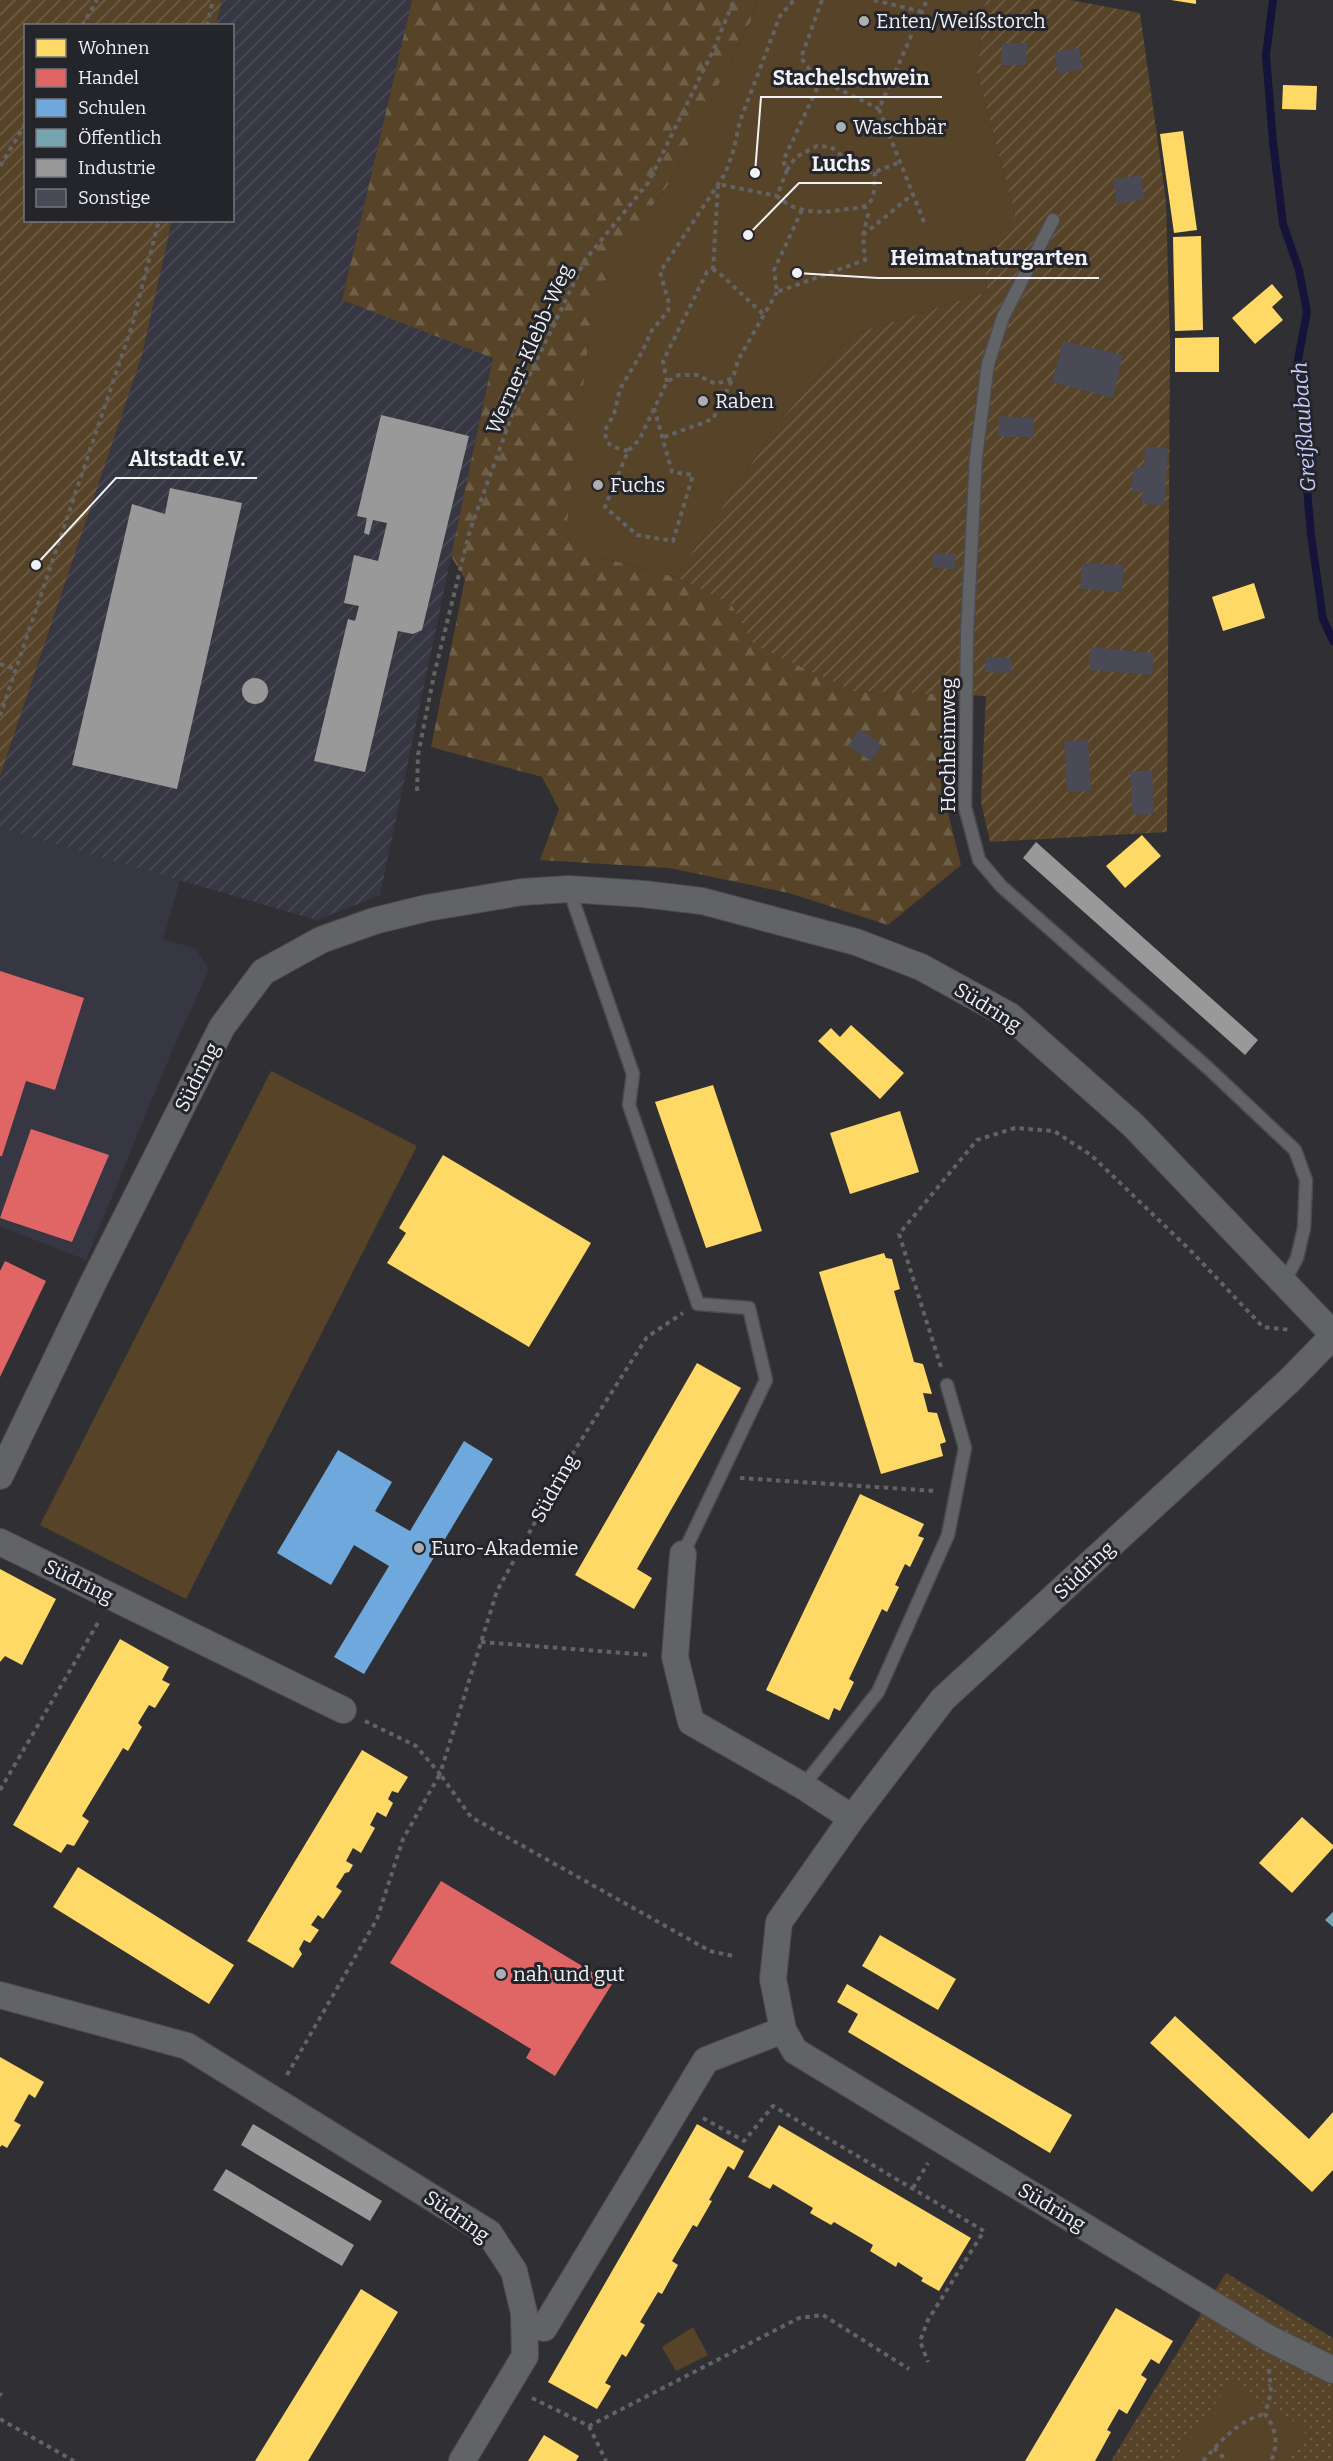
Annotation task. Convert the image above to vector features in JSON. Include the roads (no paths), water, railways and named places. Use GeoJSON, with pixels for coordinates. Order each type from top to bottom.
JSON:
{"type":"FeatureCollection","features":[{"type":"Feature","properties":{"kind":"street","name":"Südring"},"geometry":{"type":"LineString","coordinates":[[0,1476],[98,1273],[222,1027],[263,972],[321,940],[374,921],[427,908],[498,895],[569,889],[643,894],[702,901],[856,942],[921,967],[1010,1016],[1134,1125],[1333,1335],[1289,1381],[943,1699],[852,1818],[779,1922],[773,1979],[783,2030],[795,2051],[1268,2338],[1333,2370]]}},
{"type":"Feature","properties":{"kind":"street","name":"Südring"},"geometry":{"type":"LineString","coordinates":[[0,1542],[343,1710]]}},
{"type":"Feature","properties":{"kind":"street"},"geometry":{"type":"LineString","coordinates":[[683,1554],[675,1658],[691,1722],[802,1786],[852,1818]]}},
{"type":"Feature","properties":{"kind":"street","name":"Südring"},"geometry":{"type":"LineString","coordinates":[[0,1995],[187,2046],[489,2233],[514,2271],[524,2313],[525,2356],[462,2461]]}},
{"type":"Feature","properties":{"kind":"street"},"geometry":{"type":"LineString","coordinates":[[544,2328],[706,2060],[783,2030]]}},
{"type":"Feature","properties":{"kind":"lane","name":"Hochheimweg"},"geometry":{"type":"LineString","coordinates":[[1053,220],[1003,317],[988,364],[976,457],[968,632],[964,807],[979,860],[1001,886],[1208,1068],[1295,1150],[1306,1180],[1304,1228],[1297,1258],[1284,1282]]}},
{"type":"Feature","properties":{"kind":"lane"},"geometry":{"type":"LineString","coordinates":[[569,889],[633,1074],[629,1106],[698,1304],[749,1308],[766,1380],[683,1554]]}},
{"type":"Feature","properties":{"kind":"lane"},"geometry":{"type":"LineString","coordinates":[[802,1786],[878,1692],[948,1535],[965,1449],[946,1385]]}},
{"type":"Feature","properties":{"kind":"waterway","name":"Greißlaubach"},"geometry":{"type":"LineString","coordinates":[[1273,0],[1266,55],[1273,142],[1283,224],[1299,270],[1307,312],[1297,365],[1299,393],[1308,437],[1305,466],[1311,535],[1323,619],[1333,641]]}},
{"type":"Feature","properties":{"kind":"place","name":"Enten/Weißstorch"},"geometry":{"type":"Point","coordinates":[864,21]}},
{"type":"Feature","properties":{"kind":"place","name":"Waschbär"},"geometry":{"type":"Point","coordinates":[841,127]}},
{"type":"Feature","properties":{"kind":"place","name":"Stachelschwein"},"geometry":{"type":"Point","coordinates":[755,173]}},
{"type":"Feature","properties":{"kind":"place","name":"Luchs"},"geometry":{"type":"Point","coordinates":[748,235]}},
{"type":"Feature","properties":{"kind":"place","name":"Heimatnaturgarten"},"geometry":{"type":"Point","coordinates":[797,273]}},
{"type":"Feature","properties":{"kind":"place","name":"Raben"},"geometry":{"type":"Point","coordinates":[703,401]}},
{"type":"Feature","properties":{"kind":"place","name":"Fuchs"},"geometry":{"type":"Point","coordinates":[598,485]}},
{"type":"Feature","properties":{"kind":"place","name":"Altstadt e.V."},"geometry":{"type":"Point","coordinates":[36,565]}},
{"type":"Feature","properties":{"kind":"place","name":"Euro-Akademie"},"geometry":{"type":"Point","coordinates":[419,1548]}},
{"type":"Feature","properties":{"kind":"place","name":"nah und gut"},"geometry":{"type":"Point","coordinates":[501,1974]}}]}
